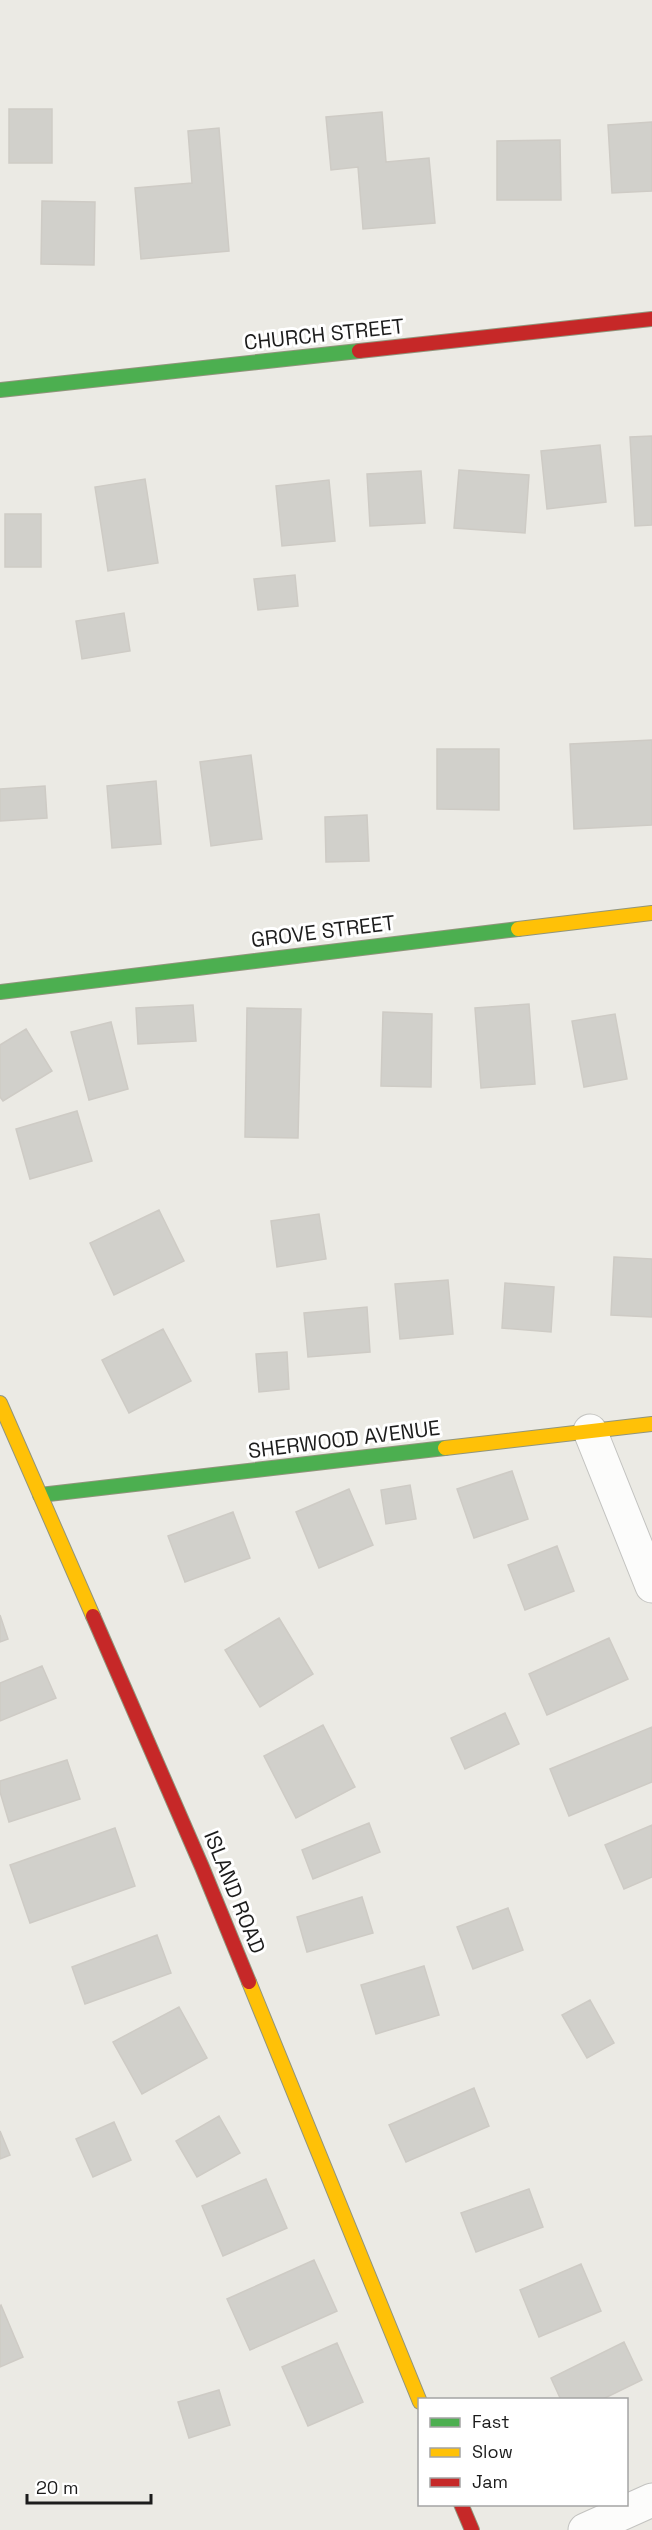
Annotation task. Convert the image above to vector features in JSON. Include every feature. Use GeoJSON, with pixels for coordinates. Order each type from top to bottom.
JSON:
{"type":"FeatureCollection","features":[{"type":"Feature","properties":{"kind":"street","name":"CHURCH STREET"},"geometry":{"type":"LineString","coordinates":[[0,390],[652,319]]}},
{"type":"Feature","properties":{"kind":"street","name":"GROVE STREET"},"geometry":{"type":"LineString","coordinates":[[0,992],[652,913]]}},
{"type":"Feature","properties":{"kind":"street","name":"ISLAND ROAD"},"geometry":{"type":"LineString","coordinates":[[0,1403],[202,1867],[418,2398]]}},
{"type":"Feature","properties":{"kind":"street","name":"SHERWOOD AVENUE"},"geometry":{"type":"LineString","coordinates":[[40,1495],[652,1424]]}},
{"type":"Feature","properties":{"kind":"street"},"geometry":{"type":"LineString","coordinates":[[590,1431],[652,1586]]}},
{"type":"Feature","properties":{"kind":"street"},"geometry":{"type":"LineString","coordinates":[[585,2530],[652,2500]]}},
{"type":"Feature","properties":{"kind":"street"},"geometry":{"type":"LineString","coordinates":[[461,2506],[472,2530]]}},
{"type":"Feature","properties":{"kind":"building"},"geometry":{"type":"Polygon","coordinates":[[[9,109],[52,109],[52,163],[9,163],[9,109]]]}},
{"type":"Feature","properties":{"kind":"building"},"geometry":{"type":"Polygon","coordinates":[[[382,112],[386,162],[429,158],[435,223],[363,229],[358,167],[331,170],[326,117],[382,112]]]}},
{"type":"Feature","properties":{"kind":"building"},"geometry":{"type":"Polygon","coordinates":[[[652,122],[652,191],[612,193],[608,125],[652,122]]]}},
{"type":"Feature","properties":{"kind":"building"},"geometry":{"type":"Polygon","coordinates":[[[219,128],[229,251],[141,259],[135,188],[192,183],[188,131],[219,128]]]}},
{"type":"Feature","properties":{"kind":"building"},"geometry":{"type":"Polygon","coordinates":[[[560,140],[561,200],[497,200],[497,141],[560,140]]]}},
{"type":"Feature","properties":{"kind":"building"},"geometry":{"type":"Polygon","coordinates":[[[42,201],[95,202],[94,265],[41,264],[42,201]]]}},
{"type":"Feature","properties":{"kind":"building"},"geometry":{"type":"Polygon","coordinates":[[[652,436],[652,525],[635,526],[630,437],[652,436]]]}},
{"type":"Feature","properties":{"kind":"building"},"geometry":{"type":"Polygon","coordinates":[[[600,445],[606,502],[547,509],[541,451],[600,445]]]}},
{"type":"Feature","properties":{"kind":"building"},"geometry":{"type":"Polygon","coordinates":[[[459,470],[529,475],[525,533],[454,528],[459,470]]]}},
{"type":"Feature","properties":{"kind":"building"},"geometry":{"type":"Polygon","coordinates":[[[421,471],[425,523],[370,526],[367,474],[421,471]]]}},
{"type":"Feature","properties":{"kind":"building"},"geometry":{"type":"Polygon","coordinates":[[[145,479],[158,563],[108,571],[95,487],[145,479]]]}},
{"type":"Feature","properties":{"kind":"building"},"geometry":{"type":"Polygon","coordinates":[[[329,480],[335,541],[282,546],[276,486],[329,480]]]}},
{"type":"Feature","properties":{"kind":"building"},"geometry":{"type":"Polygon","coordinates":[[[5,514],[41,514],[41,567],[5,567],[5,514]]]}},
{"type":"Feature","properties":{"kind":"building"},"geometry":{"type":"Polygon","coordinates":[[[295,575],[298,606],[258,610],[254,579],[295,575]]]}},
{"type":"Feature","properties":{"kind":"building"},"geometry":{"type":"Polygon","coordinates":[[[124,613],[130,651],[82,659],[76,621],[124,613]]]}},
{"type":"Feature","properties":{"kind":"building"},"geometry":{"type":"Polygon","coordinates":[[[652,740],[652,825],[574,829],[570,744],[652,740]]]}},
{"type":"Feature","properties":{"kind":"building"},"geometry":{"type":"Polygon","coordinates":[[[437,749],[499,749],[499,810],[437,809],[437,749]]]}},
{"type":"Feature","properties":{"kind":"building"},"geometry":{"type":"Polygon","coordinates":[[[251,755],[262,839],[211,846],[200,762],[251,755]]]}},
{"type":"Feature","properties":{"kind":"building"},"geometry":{"type":"Polygon","coordinates":[[[156,781],[161,844],[112,848],[107,786],[156,781]]]}},
{"type":"Feature","properties":{"kind":"building"},"geometry":{"type":"Polygon","coordinates":[[[45,786],[47,818],[0,821],[0,789],[45,786]]]}},
{"type":"Feature","properties":{"kind":"building"},"geometry":{"type":"Polygon","coordinates":[[[367,815],[369,861],[326,862],[325,817],[367,815]]]}},
{"type":"Feature","properties":{"kind":"building"},"geometry":{"type":"Polygon","coordinates":[[[529,1004],[535,1084],[481,1088],[475,1008],[529,1004]]]}},
{"type":"Feature","properties":{"kind":"building"},"geometry":{"type":"Polygon","coordinates":[[[193,1005],[196,1041],[138,1044],[136,1008],[193,1005]]]}},
{"type":"Feature","properties":{"kind":"building"},"geometry":{"type":"Polygon","coordinates":[[[247,1008],[301,1009],[298,1138],[245,1137],[247,1008]]]}},
{"type":"Feature","properties":{"kind":"building"},"geometry":{"type":"Polygon","coordinates":[[[383,1012],[432,1014],[431,1087],[381,1086],[383,1012]]]}},
{"type":"Feature","properties":{"kind":"building"},"geometry":{"type":"Polygon","coordinates":[[[615,1014],[627,1079],[584,1087],[572,1021],[615,1014]]]}},
{"type":"Feature","properties":{"kind":"building"},"geometry":{"type":"Polygon","coordinates":[[[111,1022],[128,1089],[89,1100],[71,1032],[111,1022]]]}},
{"type":"Feature","properties":{"kind":"building"},"geometry":{"type":"Polygon","coordinates":[[[26,1029],[52,1071],[3,1101],[0,1097],[0,1045],[26,1029]]]}},
{"type":"Feature","properties":{"kind":"building"},"geometry":{"type":"Polygon","coordinates":[[[77,1111],[92,1161],[30,1179],[16,1129],[77,1111]]]}},
{"type":"Feature","properties":{"kind":"building"},"geometry":{"type":"Polygon","coordinates":[[[159,1210],[184,1261],[114,1295],[90,1243],[159,1210]]]}},
{"type":"Feature","properties":{"kind":"building"},"geometry":{"type":"Polygon","coordinates":[[[319,1214],[326,1259],[277,1267],[271,1221],[319,1214]]]}},
{"type":"Feature","properties":{"kind":"building"},"geometry":{"type":"Polygon","coordinates":[[[614,1257],[652,1259],[652,1317],[611,1315],[614,1257]]]}},
{"type":"Feature","properties":{"kind":"building"},"geometry":{"type":"Polygon","coordinates":[[[448,1280],[453,1334],[400,1339],[395,1284],[448,1280]]]}},
{"type":"Feature","properties":{"kind":"building"},"geometry":{"type":"Polygon","coordinates":[[[505,1283],[554,1287],[551,1332],[502,1328],[505,1283]]]}},
{"type":"Feature","properties":{"kind":"building"},"geometry":{"type":"Polygon","coordinates":[[[367,1307],[370,1352],[308,1357],[304,1313],[367,1307]]]}},
{"type":"Feature","properties":{"kind":"building"},"geometry":{"type":"Polygon","coordinates":[[[163,1329],[191,1381],[129,1413],[102,1360],[163,1329]]]}},
{"type":"Feature","properties":{"kind":"building"},"geometry":{"type":"Polygon","coordinates":[[[287,1352],[289,1389],[259,1392],[256,1354],[287,1352]]]}},
{"type":"Feature","properties":{"kind":"building"},"geometry":{"type":"Polygon","coordinates":[[[512,1471],[528,1519],[474,1538],[457,1489],[512,1471]]]}},
{"type":"Feature","properties":{"kind":"building"},"geometry":{"type":"Polygon","coordinates":[[[410,1485],[416,1519],[386,1524],[381,1490],[410,1485]]]}},
{"type":"Feature","properties":{"kind":"building"},"geometry":{"type":"Polygon","coordinates":[[[349,1489],[373,1545],[319,1568],[296,1512],[349,1489]]]}},
{"type":"Feature","properties":{"kind":"building"},"geometry":{"type":"Polygon","coordinates":[[[233,1512],[250,1558],[185,1582],[168,1536],[233,1512]]]}},
{"type":"Feature","properties":{"kind":"building"},"geometry":{"type":"Polygon","coordinates":[[[557,1546],[574,1591],[525,1610],[508,1565],[557,1546]]]}},
{"type":"Feature","properties":{"kind":"building"},"geometry":{"type":"Polygon","coordinates":[[[0,1615],[8,1639],[0,1642],[0,1615]]]}},
{"type":"Feature","properties":{"kind":"building"},"geometry":{"type":"Polygon","coordinates":[[[279,1618],[313,1674],[260,1707],[225,1650],[279,1618]]]}},
{"type":"Feature","properties":{"kind":"building"},"geometry":{"type":"Polygon","coordinates":[[[609,1638],[628,1679],[547,1715],[529,1674],[609,1638]]]}},
{"type":"Feature","properties":{"kind":"building"},"geometry":{"type":"Polygon","coordinates":[[[42,1666],[56,1698],[0,1721],[0,1683],[42,1666]]]}},
{"type":"Feature","properties":{"kind":"building"},"geometry":{"type":"Polygon","coordinates":[[[505,1713],[519,1744],[465,1769],[451,1738],[505,1713]]]}},
{"type":"Feature","properties":{"kind":"building"},"geometry":{"type":"Polygon","coordinates":[[[323,1725],[355,1787],[296,1818],[264,1756],[323,1725]]]}},
{"type":"Feature","properties":{"kind":"building"},"geometry":{"type":"Polygon","coordinates":[[[652,1727],[652,1782],[569,1816],[550,1769],[652,1727]]]}},
{"type":"Feature","properties":{"kind":"building"},"geometry":{"type":"Polygon","coordinates":[[[67,1760],[80,1799],[9,1822],[0,1792],[0,1781],[67,1760]]]}},
{"type":"Feature","properties":{"kind":"building"},"geometry":{"type":"Polygon","coordinates":[[[369,1823],[380,1852],[313,1879],[302,1850],[369,1823]]]}},
{"type":"Feature","properties":{"kind":"building"},"geometry":{"type":"Polygon","coordinates":[[[652,1825],[652,1877],[624,1889],[605,1845],[652,1825]]]}},
{"type":"Feature","properties":{"kind":"building"},"geometry":{"type":"Polygon","coordinates":[[[115,1828],[135,1886],[30,1923],[10,1865],[115,1828]]]}},
{"type":"Feature","properties":{"kind":"building"},"geometry":{"type":"Polygon","coordinates":[[[362,1897],[373,1933],[307,1952],[297,1917],[362,1897]]]}},
{"type":"Feature","properties":{"kind":"building"},"geometry":{"type":"Polygon","coordinates":[[[508,1908],[523,1950],[473,1969],[457,1927],[508,1908]]]}},
{"type":"Feature","properties":{"kind":"building"},"geometry":{"type":"Polygon","coordinates":[[[157,1935],[171,1973],[85,2004],[72,1967],[157,1935]]]}},
{"type":"Feature","properties":{"kind":"building"},"geometry":{"type":"Polygon","coordinates":[[[424,1966],[439,2015],[376,2034],[361,1985],[424,1966]]]}},
{"type":"Feature","properties":{"kind":"building"},"geometry":{"type":"Polygon","coordinates":[[[590,2000],[614,2043],[587,2058],[562,2015],[590,2000]]]}},
{"type":"Feature","properties":{"kind":"building"},"geometry":{"type":"Polygon","coordinates":[[[179,2007],[207,2058],[142,2094],[113,2042],[179,2007]]]}},
{"type":"Feature","properties":{"kind":"building"},"geometry":{"type":"Polygon","coordinates":[[[474,2088],[489,2126],[406,2162],[389,2125],[474,2088]]]}},
{"type":"Feature","properties":{"kind":"building"},"geometry":{"type":"Polygon","coordinates":[[[219,2116],[240,2153],[197,2177],[176,2141],[219,2116]]]}},
{"type":"Feature","properties":{"kind":"building"},"geometry":{"type":"Polygon","coordinates":[[[114,2122],[131,2160],[93,2177],[76,2139],[114,2122]]]}},
{"type":"Feature","properties":{"kind":"building"},"geometry":{"type":"Polygon","coordinates":[[[0,2131],[10,2155],[0,2159],[0,2131]]]}},
{"type":"Feature","properties":{"kind":"building"},"geometry":{"type":"Polygon","coordinates":[[[266,2179],[287,2228],[223,2256],[202,2206],[266,2179]]]}},
{"type":"Feature","properties":{"kind":"building"},"geometry":{"type":"Polygon","coordinates":[[[529,2189],[543,2227],[476,2252],[461,2213],[529,2189]]]}},
{"type":"Feature","properties":{"kind":"building"},"geometry":{"type":"Polygon","coordinates":[[[314,2260],[337,2311],[250,2350],[227,2299],[314,2260]]]}},
{"type":"Feature","properties":{"kind":"building"},"geometry":{"type":"Polygon","coordinates":[[[581,2264],[601,2311],[539,2337],[520,2290],[581,2264]]]}},
{"type":"Feature","properties":{"kind":"building"},"geometry":{"type":"Polygon","coordinates":[[[0,2306],[23,2357],[0,2367],[0,2306]]]}},
{"type":"Feature","properties":{"kind":"building"},"geometry":{"type":"Polygon","coordinates":[[[624,2342],[642,2380],[605,2398],[560,2398],[551,2378],[624,2342]]]}},
{"type":"Feature","properties":{"kind":"building"},"geometry":{"type":"Polygon","coordinates":[[[337,2343],[363,2402],[308,2426],[282,2367],[337,2343]]]}},
{"type":"Feature","properties":{"kind":"building"},"geometry":{"type":"Polygon","coordinates":[[[219,2390],[230,2425],[189,2438],[178,2402],[219,2390]]]}},
{"type":"Feature","properties":{"kind":"traffic: fast"},"geometry":{"type":"LineString","coordinates":[[0,390],[359,351]]}},
{"type":"Feature","properties":{"kind":"traffic: fast"},"geometry":{"type":"LineString","coordinates":[[0,992],[518,929]]}},
{"type":"Feature","properties":{"kind":"traffic: fast"},"geometry":{"type":"LineString","coordinates":[[40,1495],[445,1448]]}},
{"type":"Feature","properties":{"kind":"traffic: slow"},"geometry":{"type":"LineString","coordinates":[[518,929],[652,913]]}},
{"type":"Feature","properties":{"kind":"traffic: slow"},"geometry":{"type":"LineString","coordinates":[[0,1403],[93,1616]]}},
{"type":"Feature","properties":{"kind":"traffic: slow"},"geometry":{"type":"LineString","coordinates":[[445,1448],[652,1424]]}},
{"type":"Feature","properties":{"kind":"traffic: slow"},"geometry":{"type":"LineString","coordinates":[[249,1982],[418,2398]]}},
{"type":"Feature","properties":{"kind":"traffic: jam"},"geometry":{"type":"LineString","coordinates":[[359,351],[652,319]]}},
{"type":"Feature","properties":{"kind":"traffic: jam"},"geometry":{"type":"LineString","coordinates":[[93,1616],[202,1867],[249,1982]]}},
{"type":"Feature","properties":{"kind":"traffic: jam"},"geometry":{"type":"LineString","coordinates":[[462,2506],[472,2530]]}}]}
